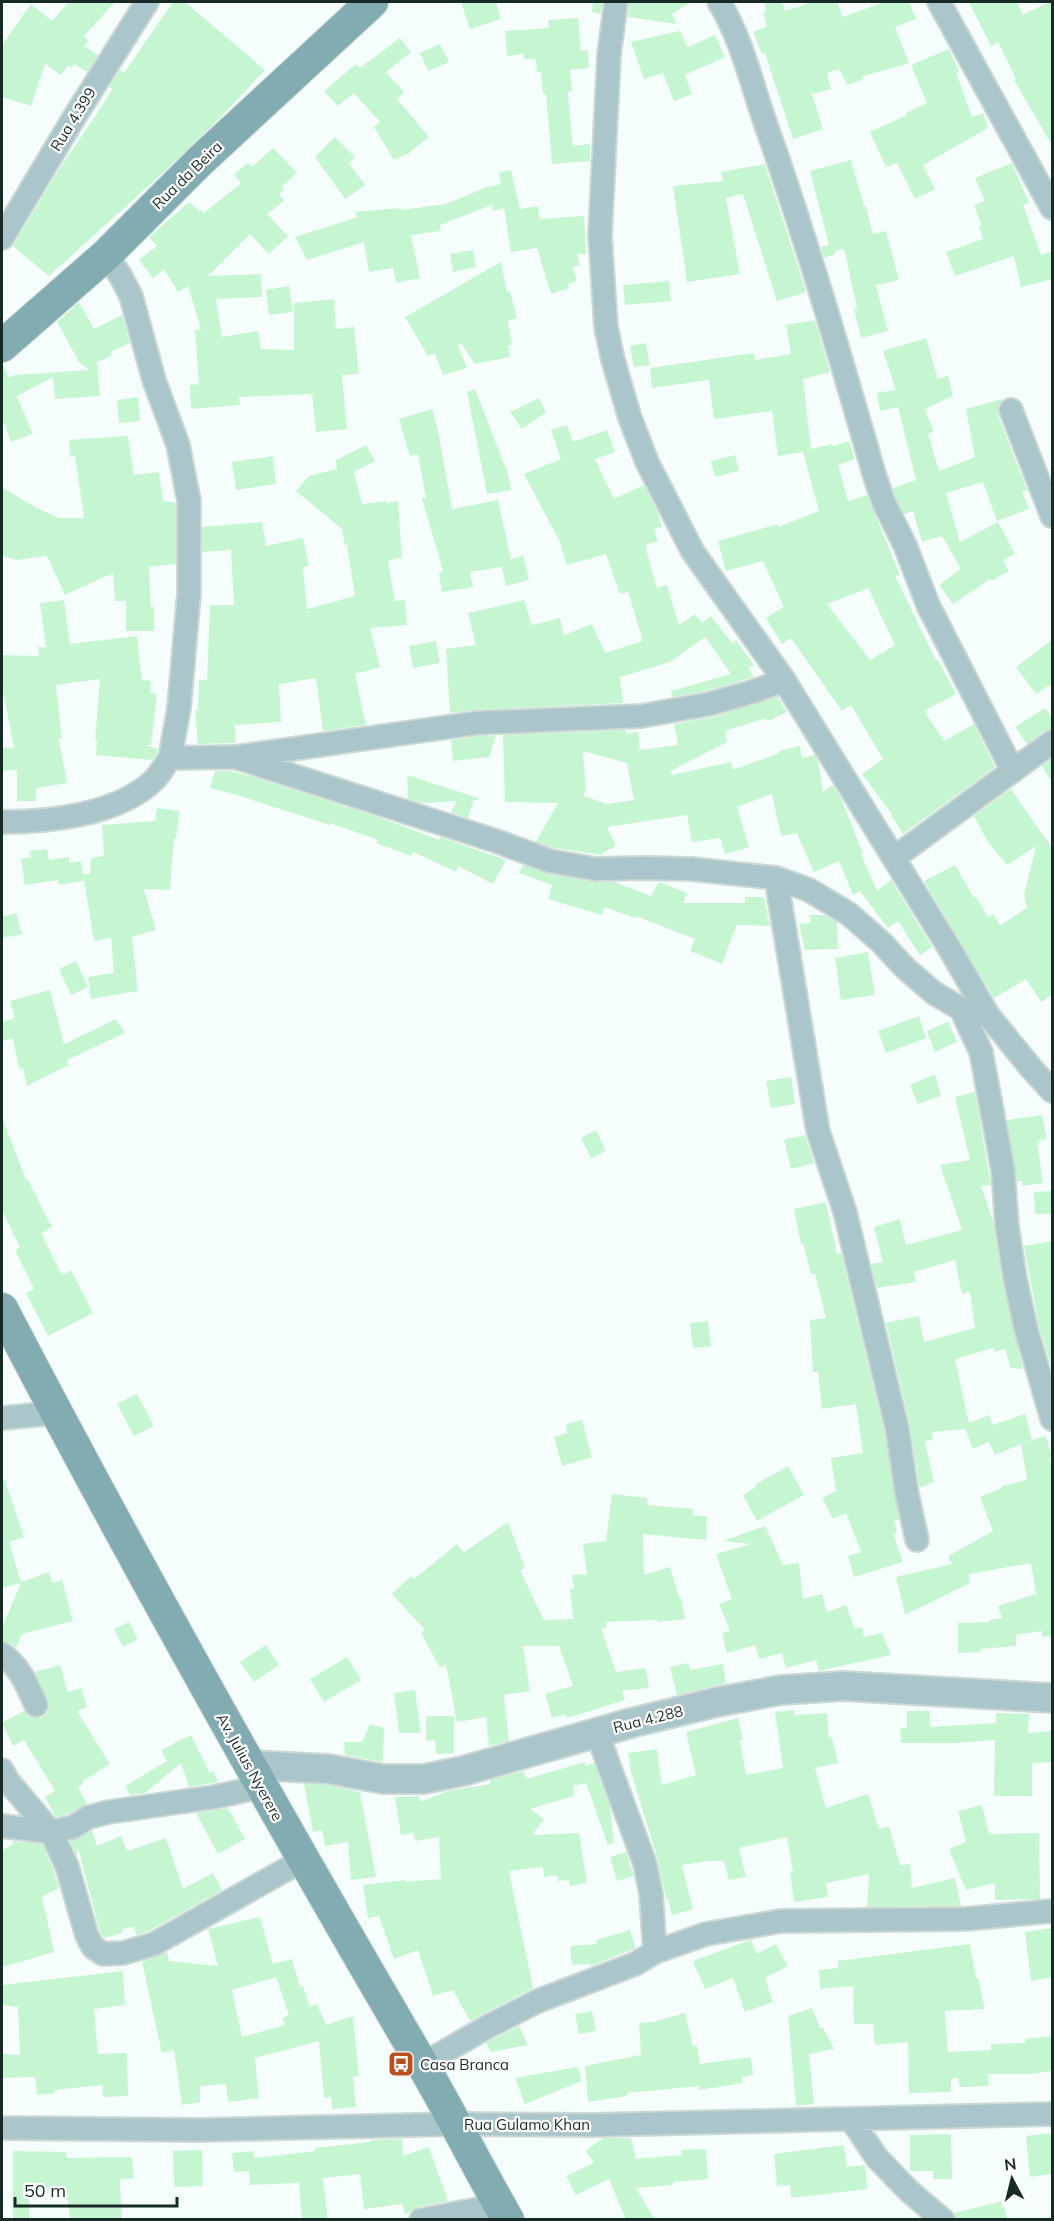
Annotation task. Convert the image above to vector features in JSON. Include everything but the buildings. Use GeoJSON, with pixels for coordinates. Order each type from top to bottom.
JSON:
{"type":"FeatureCollection","features":[{"type":"Feature","properties":{"kind":"main road","name":"Rua da Beira"},"geometry":{"type":"LineString","coordinates":[[2,346],[106,255],[200,161],[372,2]]}},
{"type":"Feature","properties":{"kind":"main road","name":"Av. Julius Nyerere"},"geometry":{"type":"LineString","coordinates":[[2,1309],[56,1413],[255,1776],[423,2064],[504,2212]]}},
{"type":"Feature","properties":{"kind":"street","name":"Rua 4.399"},"geometry":{"type":"LineString","coordinates":[[2,238],[147,2]]}},
{"type":"Feature","properties":{"kind":"street"},"geometry":{"type":"LineString","coordinates":[[616,2],[609,55],[600,235],[606,327],[630,418],[647,462],[693,552],[784,680],[988,1015],[1053,1091]]}},
{"type":"Feature","properties":{"kind":"street"},"geometry":{"type":"LineString","coordinates":[[719,2],[732,27],[777,156],[822,294],[884,503],[905,545],[927,605],[1013,771]]}},
{"type":"Feature","properties":{"kind":"street"},"geometry":{"type":"LineString","coordinates":[[939,2],[1053,208]]}},
{"type":"Feature","properties":{"kind":"street"},"geometry":{"type":"LineString","coordinates":[[2,822],[59,818],[108,807],[133,797],[155,779],[170,758],[179,708],[189,593],[189,501],[178,445],[154,380],[131,296],[120,274],[106,255]]}},
{"type":"Feature","properties":{"kind":"street"},"geometry":{"type":"LineString","coordinates":[[1011,410],[1053,516]]}},
{"type":"Feature","properties":{"kind":"street"},"geometry":{"type":"LineString","coordinates":[[170,758],[235,757],[476,723],[641,716],[709,704],[784,680]]}},
{"type":"Feature","properties":{"kind":"street"},"geometry":{"type":"LineString","coordinates":[[894,858],[1053,742]]}},
{"type":"Feature","properties":{"kind":"street"},"geometry":{"type":"LineString","coordinates":[[235,757],[496,841],[550,861],[595,869],[691,869],[776,878],[809,890],[849,914],[881,942],[904,968],[934,993],[961,1009],[988,1015]]}},
{"type":"Feature","properties":{"kind":"street"},"geometry":{"type":"LineString","coordinates":[[776,878],[818,1131],[845,1212],[897,1428],[917,1540]]}},
{"type":"Feature","properties":{"kind":"street"},"geometry":{"type":"LineString","coordinates":[[961,1009],[981,1053],[1003,1170],[1007,1226],[1015,1278],[1026,1329],[1053,1419]]}},
{"type":"Feature","properties":{"kind":"street"},"geometry":{"type":"LineString","coordinates":[[2,1418],[56,1413]]}},
{"type":"Feature","properties":{"kind":"street"},"geometry":{"type":"LineString","coordinates":[[2,1654],[12,1661],[22,1675],[36,1705]]}},
{"type":"Feature","properties":{"kind":"street","name":"Rua 4.288"},"geometry":{"type":"LineString","coordinates":[[255,1776],[329,1769],[383,1779],[424,1779],[463,1771],[717,1702],[781,1690],[843,1686],[1053,1698]]}},
{"type":"Feature","properties":{"kind":"street"},"geometry":{"type":"LineString","coordinates":[[597,1733],[645,1864],[651,1894],[655,1952]]}},
{"type":"Feature","properties":{"kind":"street"},"geometry":{"type":"LineString","coordinates":[[2,1770],[51,1832],[67,1866],[87,1936],[93,1947],[103,1954],[123,1953],[154,1944],[303,1860]]}},
{"type":"Feature","properties":{"kind":"street"},"geometry":{"type":"LineString","coordinates":[[2,1826],[51,1832],[73,1827],[89,1817],[109,1812],[214,1797],[255,1776]]}},
{"type":"Feature","properties":{"kind":"street"},"geometry":{"type":"LineString","coordinates":[[423,2064],[538,2001],[634,1964],[655,1952],[706,1934],[781,1921],[965,1919],[1053,1911]]}},
{"type":"Feature","properties":{"kind":"street","name":"Rua Gulamo Khan"},"geometry":{"type":"LineString","coordinates":[[2,2128],[199,2130],[456,2124],[594,2125],[1053,2114]]}},
{"type":"Feature","properties":{"kind":"street"},"geometry":{"type":"LineString","coordinates":[[850,2119],[877,2158],[908,2190],[943,2220]]}},
{"type":"Feature","properties":{"kind":"street"},"geometry":{"type":"LineString","coordinates":[[421,2220],[504,2212]]}},
{"type":"Feature","properties":{"kind":"place","name":"Casa Branca"},"geometry":{"type":"Point","coordinates":[401,2064]}}]}
